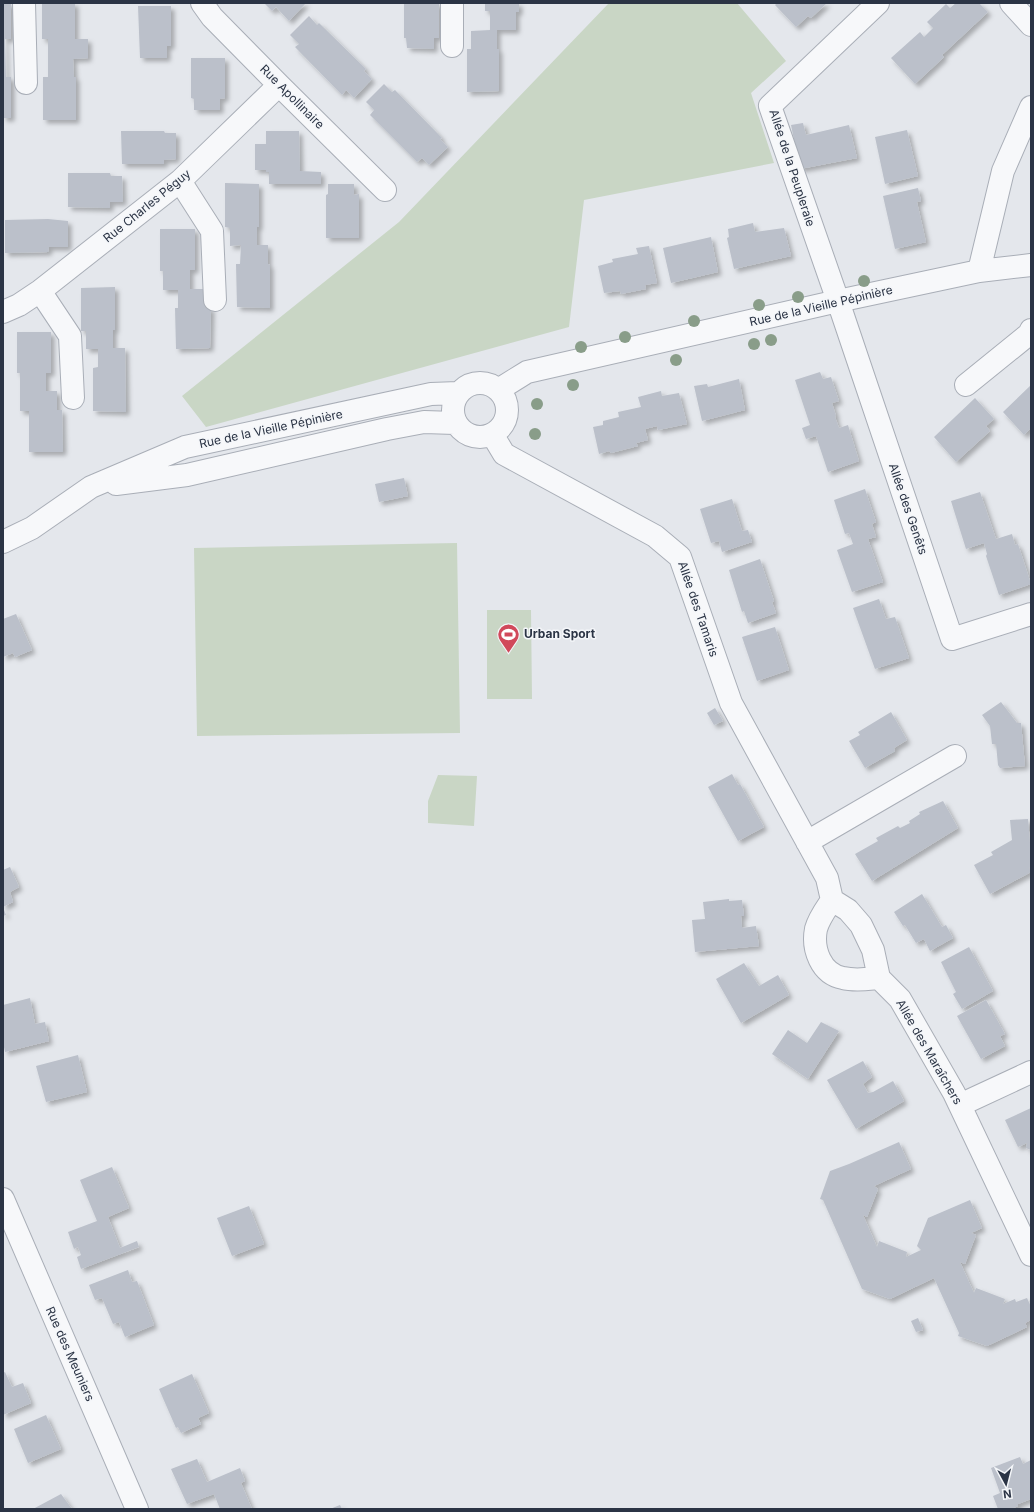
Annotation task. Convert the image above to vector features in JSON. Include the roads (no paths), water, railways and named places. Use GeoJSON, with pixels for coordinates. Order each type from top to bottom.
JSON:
{"type":"FeatureCollection","features":[{"type":"Feature","properties":{"kind":"street"},"geometry":{"type":"LineString","coordinates":[[24,3],[26,83]]}},
{"type":"Feature","properties":{"kind":"street","name":"Rue Apollinaire"},"geometry":{"type":"LineString","coordinates":[[202,3],[212,17],[385,190]]}},
{"type":"Feature","properties":{"kind":"street"},"geometry":{"type":"LineString","coordinates":[[452,3],[452,46]]}},
{"type":"Feature","properties":{"kind":"street","name":"Allée de la Peupleraie"},"geometry":{"type":"LineString","coordinates":[[838,301],[770,106],[878,3]]}},
{"type":"Feature","properties":{"kind":"street"},"geometry":{"type":"LineString","coordinates":[[1012,3],[1031,25]]}},
{"type":"Feature","properties":{"kind":"street","name":"Rue Charles Péguy"},"geometry":{"type":"LineString","coordinates":[[3,312],[19,305],[40,291],[180,181],[279,85]]}},
{"type":"Feature","properties":{"kind":"street"},"geometry":{"type":"LineString","coordinates":[[979,271],[1003,170],[1031,107]]}},
{"type":"Feature","properties":{"kind":"street"},"geometry":{"type":"LineString","coordinates":[[180,181],[212,231],[215,300]]}},
{"type":"Feature","properties":{"kind":"street","name":"Rue de la Vieille Pépinière"},"geometry":{"type":"LineString","coordinates":[[3,542],[32,528],[91,488],[185,447],[431,394],[458,393],[466,386],[477,383],[489,384],[498,390],[528,372],[838,301],[979,271],[1030,270]]}},
{"type":"Feature","properties":{"kind":"street"},"geometry":{"type":"LineString","coordinates":[[40,291],[70,336],[73,398]]}},
{"type":"Feature","properties":{"kind":"street","name":"Allée des Genêts"},"geometry":{"type":"LineString","coordinates":[[838,301],[952,639],[1031,614]]}},
{"type":"Feature","properties":{"kind":"street"},"geometry":{"type":"LineString","coordinates":[[966,385],[1029,334],[1031,330]]}},
{"type":"Feature","properties":{"kind":"street"},"geometry":{"type":"LineString","coordinates":[[458,393],[453,402],[452,413],[455,423],[462,431],[471,436],[482,437],[492,434],[500,428],[506,419],[507,409],[505,399],[498,390]]}},
{"type":"Feature","properties":{"kind":"street","name":"Rue de la Vieille Pépinière"},"geometry":{"type":"LineString","coordinates":[[91,488],[187,475],[387,428],[424,422],[455,423]]}},
{"type":"Feature","properties":{"kind":"street","name":"Allée des Tamaris"},"geometry":{"type":"LineString","coordinates":[[492,434],[504,454],[655,536],[680,557],[731,703],[807,842]]}},
{"type":"Feature","properties":{"kind":"street"},"geometry":{"type":"LineString","coordinates":[[880,978],[860,980],[842,978],[827,971],[820,961],[815,945],[816,930],[821,916],[832,900],[827,878],[807,842],[955,756]]}},
{"type":"Feature","properties":{"kind":"street","name":"Allée des Maraîchers"},"geometry":{"type":"LineString","coordinates":[[832,900],[848,910],[861,925],[873,950],[880,978],[900,999],[960,1105],[1031,1255]]}},
{"type":"Feature","properties":{"kind":"street"},"geometry":{"type":"LineString","coordinates":[[960,1105],[1031,1072]]}},
{"type":"Feature","properties":{"kind":"street","name":"Rue des Meuniers"},"geometry":{"type":"LineString","coordinates":[[3,1199],[137,1509]]}},
{"type":"Feature","properties":{"kind":"place","name":"Urban Sport"},"geometry":{"type":"Point","coordinates":[509,654]}}]}
